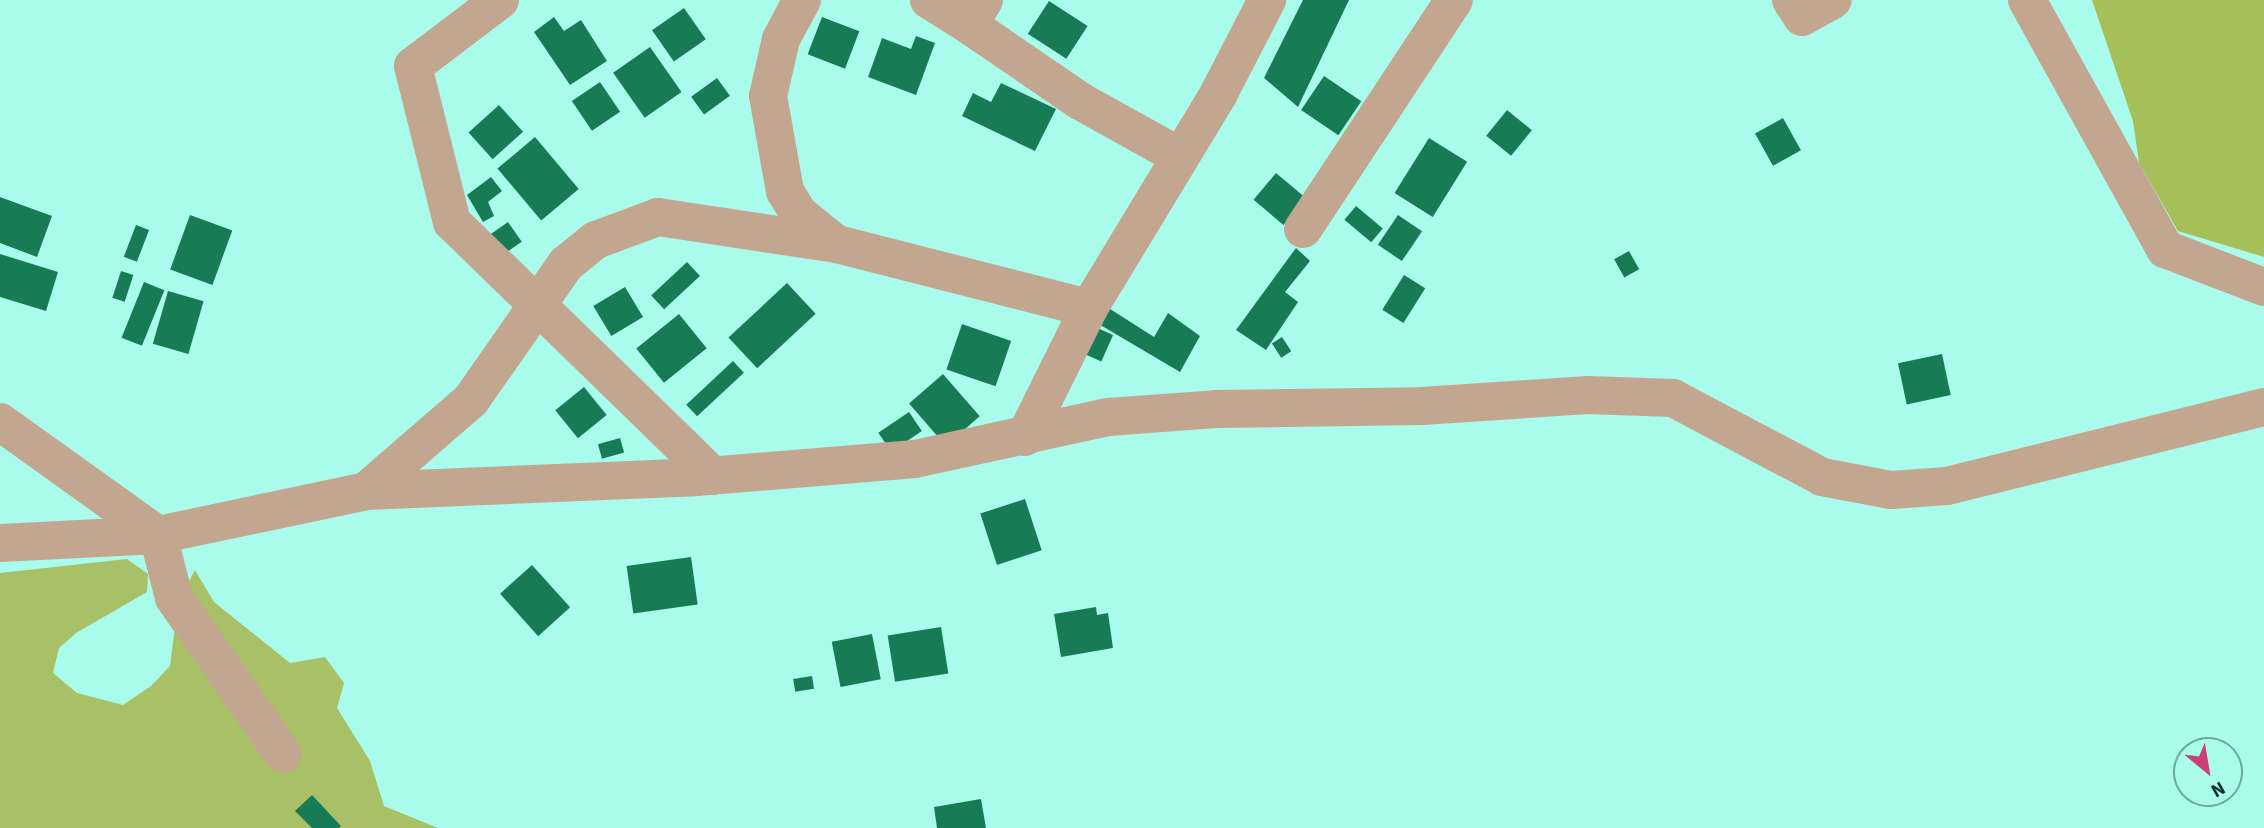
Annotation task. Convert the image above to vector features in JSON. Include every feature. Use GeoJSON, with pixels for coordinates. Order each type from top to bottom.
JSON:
{"type":"FeatureCollection","features":[{"type":"Feature","properties":{"kind":"street"},"geometry":{"type":"LineString","coordinates":[[499,0],[413,66],[452,222],[713,476]]}},
{"type":"Feature","properties":{"kind":"street"},"geometry":{"type":"LineString","coordinates":[[802,0],[781,39],[768,96],[785,191],[798,213],[837,244]]}},
{"type":"Feature","properties":{"kind":"street"},"geometry":{"type":"LineString","coordinates":[[929,0],[977,13],[1080,101],[1179,156]]}},
{"type":"Feature","properties":{"kind":"street"},"geometry":{"type":"LineString","coordinates":[[1024,437],[1089,308],[1267,0]]}},
{"type":"Feature","properties":{"kind":"street"},"geometry":{"type":"LineString","coordinates":[[1303,229],[1454,0]]}},
{"type":"Feature","properties":{"kind":"street"},"geometry":{"type":"LineString","coordinates":[[1791,0],[1802,17],[1833,0]]}},
{"type":"Feature","properties":{"kind":"street"},"geometry":{"type":"LineString","coordinates":[[2027,0],[2165,249],[2264,287]]}},
{"type":"Feature","properties":{"kind":"street"},"geometry":{"type":"LineString","coordinates":[[366,491],[471,400],[498,369],[537,304],[566,264],[596,240],[658,217],[837,244],[1089,308]]}},
{"type":"Feature","properties":{"kind":"street"},"geometry":{"type":"LineString","coordinates":[[0,543],[158,535],[366,491],[713,476],[915,459],[1108,417],[1216,409],[1422,407],[1588,395],[1673,398],[1822,477],[1891,490],[1947,486],[2264,407]]}},
{"type":"Feature","properties":{"kind":"street"},"geometry":{"type":"LineString","coordinates":[[0,422],[158,535],[174,598],[283,754]]}},
{"type":"Feature","properties":{"kind":"green space"},"geometry":{"type":"Polygon","coordinates":[[[2092,0],[2264,0],[2264,257],[2178,231],[2139,163],[2133,121],[2092,0]]]}},
{"type":"Feature","properties":{"kind":"green space"},"geometry":{"type":"Polygon","coordinates":[[[127,559],[148,574],[147,592],[76,633],[59,648],[53,673],[77,693],[123,705],[151,686],[170,666],[178,603],[195,570],[214,602],[290,663],[325,657],[344,683],[337,708],[370,761],[384,806],[438,828],[0,828],[0,573],[127,559]]]}},
{"type":"Feature","properties":{"kind":"building"},"geometry":{"type":"Polygon","coordinates":[[[1303,0],[1349,0],[1298,107],[1264,78],[1303,0]]]}},
{"type":"Feature","properties":{"kind":"building"},"geometry":{"type":"Polygon","coordinates":[[[1049,1],[1088,26],[1066,59],[1028,34],[1049,1]]]}},
{"type":"Feature","properties":{"kind":"building"},"geometry":{"type":"Polygon","coordinates":[[[684,8],[706,39],[674,61],[652,30],[684,8]]]}},
{"type":"Feature","properties":{"kind":"building"},"geometry":{"type":"Polygon","coordinates":[[[554,17],[564,31],[581,20],[607,61],[570,85],[534,32],[554,17]]]}},
{"type":"Feature","properties":{"kind":"building"},"geometry":{"type":"Polygon","coordinates":[[[822,17],[859,31],[845,69],[808,54],[822,17]]]}},
{"type":"Feature","properties":{"kind":"building"},"geometry":{"type":"Polygon","coordinates":[[[916,36],[935,43],[916,95],[868,77],[882,38],[911,49],[916,36]]]}},
{"type":"Feature","properties":{"kind":"building"},"geometry":{"type":"Polygon","coordinates":[[[650,47],[682,92],[645,118],[613,73],[650,47]]]}},
{"type":"Feature","properties":{"kind":"building"},"geometry":{"type":"Polygon","coordinates":[[[1324,76],[1361,101],[1338,135],[1301,110],[1324,76]]]}},
{"type":"Feature","properties":{"kind":"building"},"geometry":{"type":"Polygon","coordinates":[[[717,78],[730,96],[704,115],[691,97],[717,78]]]}},
{"type":"Feature","properties":{"kind":"building"},"geometry":{"type":"Polygon","coordinates":[[[600,82],[620,112],[592,131],[572,101],[600,82]]]}},
{"type":"Feature","properties":{"kind":"building"},"geometry":{"type":"Polygon","coordinates":[[[1001,83],[1056,109],[1035,151],[962,116],[973,93],[991,102],[1001,83]]]}},
{"type":"Feature","properties":{"kind":"building"},"geometry":{"type":"Polygon","coordinates":[[[499,105],[523,132],[493,159],[469,132],[499,105]]]}},
{"type":"Feature","properties":{"kind":"building"},"geometry":{"type":"Polygon","coordinates":[[[1507,110],[1532,130],[1511,156],[1486,136],[1507,110]]]}},
{"type":"Feature","properties":{"kind":"building"},"geometry":{"type":"Polygon","coordinates":[[[1783,118],[1801,150],[1773,166],[1755,134],[1783,118]]]}},
{"type":"Feature","properties":{"kind":"building"},"geometry":{"type":"Polygon","coordinates":[[[535,137],[579,189],[541,221],[497,168],[535,137]]]}},
{"type":"Feature","properties":{"kind":"building"},"geometry":{"type":"Polygon","coordinates":[[[1429,138],[1467,162],[1433,217],[1395,193],[1429,138]]]}},
{"type":"Feature","properties":{"kind":"building"},"geometry":{"type":"Polygon","coordinates":[[[1276,173],[1306,198],[1283,225],[1254,200],[1276,173]]]}},
{"type":"Feature","properties":{"kind":"building"},"geometry":{"type":"Polygon","coordinates":[[[491,177],[502,191],[488,202],[494,216],[483,222],[467,195],[491,177]]]}},
{"type":"Feature","properties":{"kind":"building"},"geometry":{"type":"Polygon","coordinates":[[[0,197],[52,216],[37,257],[0,243],[0,197]]]}},
{"type":"Feature","properties":{"kind":"building"},"geometry":{"type":"Polygon","coordinates":[[[1356,206],[1383,228],[1371,242],[1344,220],[1356,206]]]}},
{"type":"Feature","properties":{"kind":"building"},"geometry":{"type":"Polygon","coordinates":[[[190,215],[232,230],[212,285],[170,270],[190,215]]]}},
{"type":"Feature","properties":{"kind":"building"},"geometry":{"type":"Polygon","coordinates":[[[1398,215],[1422,231],[1402,261],[1378,245],[1398,215]]]}},
{"type":"Feature","properties":{"kind":"building"},"geometry":{"type":"Polygon","coordinates":[[[508,222],[522,242],[500,257],[486,237],[508,222]]]}},
{"type":"Feature","properties":{"kind":"building"},"geometry":{"type":"Polygon","coordinates":[[[136,225],[149,230],[137,262],[124,257],[136,225]]]}},
{"type":"Feature","properties":{"kind":"building"},"geometry":{"type":"Polygon","coordinates":[[[1296,248],[1310,261],[1285,292],[1298,302],[1266,350],[1236,330],[1296,248]]]}},
{"type":"Feature","properties":{"kind":"building"},"geometry":{"type":"Polygon","coordinates":[[[1629,251],[1639,269],[1624,278],[1614,259],[1629,251]]]}},
{"type":"Feature","properties":{"kind":"building"},"geometry":{"type":"Polygon","coordinates":[[[0,254],[58,272],[46,311],[0,297],[0,254]]]}},
{"type":"Feature","properties":{"kind":"building"},"geometry":{"type":"Polygon","coordinates":[[[687,262],[700,276],[664,309],[651,295],[687,262]]]}},
{"type":"Feature","properties":{"kind":"building"},"geometry":{"type":"Polygon","coordinates":[[[121,271],[133,275],[125,302],[112,298],[121,271]]]}},
{"type":"Feature","properties":{"kind":"building"},"geometry":{"type":"Polygon","coordinates":[[[1404,275],[1425,288],[1403,323],[1382,310],[1404,275]]]}},
{"type":"Feature","properties":{"kind":"building"},"geometry":{"type":"Polygon","coordinates":[[[144,282],[164,290],[142,346],[122,338],[144,282]]]}},
{"type":"Feature","properties":{"kind":"building"},"geometry":{"type":"Polygon","coordinates":[[[787,283],[816,314],[757,368],[728,338],[787,283]]]}},
{"type":"Feature","properties":{"kind":"building"},"geometry":{"type":"Polygon","coordinates":[[[625,287],[643,317],[611,336],[593,306],[625,287]]]}},
{"type":"Feature","properties":{"kind":"building"},"geometry":{"type":"Polygon","coordinates":[[[168,291],[204,301],[188,354],[153,344],[168,291]]]}},
{"type":"Feature","properties":{"kind":"building"},"geometry":{"type":"Polygon","coordinates":[[[1107,307],[1154,337],[1168,313],[1200,336],[1180,372],[1097,323],[1107,307]]]}},
{"type":"Feature","properties":{"kind":"building"},"geometry":{"type":"Polygon","coordinates":[[[679,314],[707,348],[664,383],[636,349],[679,314]]]}},
{"type":"Feature","properties":{"kind":"building"},"geometry":{"type":"Polygon","coordinates":[[[962,324],[1011,341],[996,386],[946,369],[962,324]]]}},
{"type":"Feature","properties":{"kind":"building"},"geometry":{"type":"Polygon","coordinates":[[[1093,326],[1113,335],[1101,361],[1081,352],[1093,326]]]}},
{"type":"Feature","properties":{"kind":"building"},"geometry":{"type":"Polygon","coordinates":[[[1282,337],[1291,351],[1281,358],[1272,344],[1282,337]]]}},
{"type":"Feature","properties":{"kind":"building"},"geometry":{"type":"Polygon","coordinates":[[[1942,354],[1951,395],[1907,404],[1898,363],[1942,354]]]}},
{"type":"Feature","properties":{"kind":"building"},"geometry":{"type":"Polygon","coordinates":[[[733,361],[744,373],[697,416],[686,405],[733,361]]]}},
{"type":"Feature","properties":{"kind":"building"},"geometry":{"type":"Polygon","coordinates":[[[943,374],[980,416],[946,446],[909,404],[943,374]]]}},
{"type":"Feature","properties":{"kind":"building"},"geometry":{"type":"Polygon","coordinates":[[[584,387],[607,415],[578,438],[555,410],[584,387]]]}},
{"type":"Feature","properties":{"kind":"building"},"geometry":{"type":"Polygon","coordinates":[[[909,412],[922,431],[891,452],[878,433],[909,412]]]}},
{"type":"Feature","properties":{"kind":"building"},"geometry":{"type":"Polygon","coordinates":[[[620,438],[624,452],[602,459],[598,444],[620,438]]]}},
{"type":"Feature","properties":{"kind":"building"},"geometry":{"type":"Polygon","coordinates":[[[1025,499],[1042,550],[997,565],[980,514],[1025,499]]]}},
{"type":"Feature","properties":{"kind":"building"},"geometry":{"type":"Polygon","coordinates":[[[691,557],[698,605],[633,614],[627,566],[691,557]]]}},
{"type":"Feature","properties":{"kind":"building"},"geometry":{"type":"Polygon","coordinates":[[[532,565],[570,607],[538,636],[500,594],[532,565]]]}},
{"type":"Feature","properties":{"kind":"building"},"geometry":{"type":"Polygon","coordinates":[[[1096,607],[1097,615],[1108,613],[1113,648],[1061,657],[1054,614],[1096,607]]]}},
{"type":"Feature","properties":{"kind":"building"},"geometry":{"type":"Polygon","coordinates":[[[941,627],[948,673],[895,682],[888,635],[941,627]]]}},
{"type":"Feature","properties":{"kind":"building"},"geometry":{"type":"Polygon","coordinates":[[[872,634],[881,679],[841,687],[832,642],[872,634]]]}},
{"type":"Feature","properties":{"kind":"building"},"geometry":{"type":"Polygon","coordinates":[[[812,676],[814,689],[795,692],[793,679],[812,676]]]}},
{"type":"Feature","properties":{"kind":"building"},"geometry":{"type":"Polygon","coordinates":[[[312,795],[341,826],[339,828],[312,828],[295,811],[312,795]]]}},
{"type":"Feature","properties":{"kind":"building"},"geometry":{"type":"Polygon","coordinates":[[[981,799],[986,828],[937,828],[934,807],[981,799]]]}}]}
